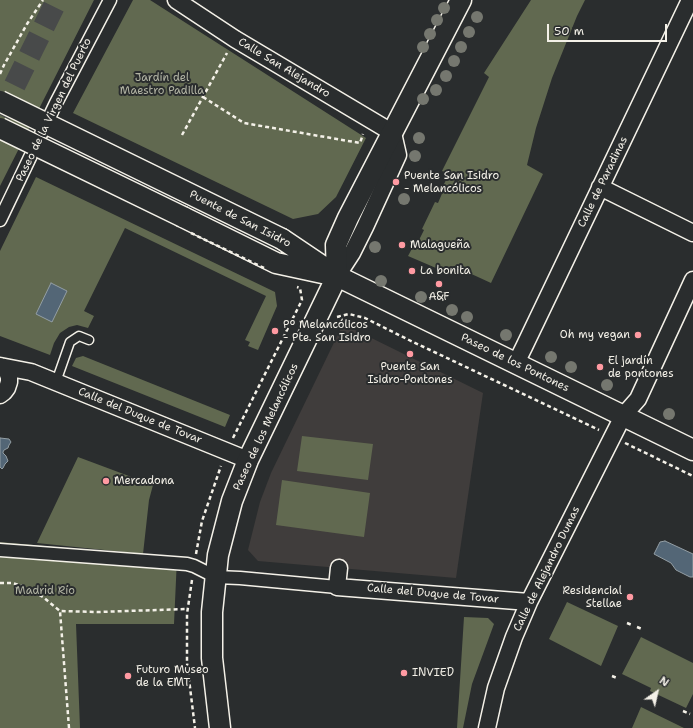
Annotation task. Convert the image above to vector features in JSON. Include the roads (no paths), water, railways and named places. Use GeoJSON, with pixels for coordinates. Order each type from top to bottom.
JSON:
{"type":"FeatureCollection","features":[{"type":"Feature","properties":{"kind":"street","name":"Paseo de la Virgen del Puerto"},"geometry":{"type":"LineString","coordinates":[[0,220],[56,103],[110,0]]}},
{"type":"Feature","properties":{"kind":"street","name":"Calle San Alejandro"},"geometry":{"type":"LineString","coordinates":[[176,0],[235,38],[393,133]]}},
{"type":"Feature","properties":{"kind":"street","name":"Paseo de los Melancólicos"},"geometry":{"type":"LineString","coordinates":[[220,728],[212,658],[212,612],[218,555],[232,501],[248,460],[337,276],[336,245],[348,218],[461,0]]}},
{"type":"Feature","properties":{"kind":"street","name":"Calle de Paradinas"},"geometry":{"type":"LineString","coordinates":[[516,363],[690,0]]}},
{"type":"Feature","properties":{"kind":"street","name":"Puente de San Isidro"},"geometry":{"type":"LineString","coordinates":[[0,101],[282,239],[337,276]]}},
{"type":"Feature","properties":{"kind":"street","name":"Puente de San Isidro"},"geometry":{"type":"LineString","coordinates":[[0,128],[268,266],[276,263],[337,276]]}},
{"type":"Feature","properties":{"kind":"street"},"geometry":{"type":"LineString","coordinates":[[600,187],[693,233]]}},
{"type":"Feature","properties":{"kind":"street","name":"Paseo de los Pontones"},"geometry":{"type":"LineString","coordinates":[[337,276],[693,450]]}},
{"type":"Feature","properties":{"kind":"street","name":"Calle de Alejandro Dumas"},"geometry":{"type":"LineString","coordinates":[[487,728],[498,681],[529,602],[623,416],[638,399],[693,280]]}},
{"type":"Feature","properties":{"kind":"street","name":"Calle del Duque de Tovar"},"geometry":{"type":"LineString","coordinates":[[0,366],[31,372],[248,460]]}},
{"type":"Feature","properties":{"kind":"street","name":"Calle del Duque de Tovar"},"geometry":{"type":"LineString","coordinates":[[0,366],[7,372],[9,382],[4,391]]}},
{"type":"Feature","properties":{"kind":"street","name":"Calle del Duque de Tovar"},"geometry":{"type":"LineString","coordinates":[[4,391],[31,372]]}},
{"type":"Feature","properties":{"kind":"street"},"geometry":{"type":"LineString","coordinates":[[0,550],[187,564],[216,577]]}},
{"type":"Feature","properties":{"kind":"street"},"geometry":{"type":"LineString","coordinates":[[337,587],[339,568]]}},
{"type":"Feature","properties":{"kind":"street","name":"Calle del Duque de Tovar"},"geometry":{"type":"LineString","coordinates":[[216,577],[529,602]]}},
{"type":"Feature","properties":{"kind":"lane"},"geometry":{"type":"LineString","coordinates":[[56,382],[70,342],[78,336],[89,340]]}},
{"type":"Feature","properties":{"kind":"water"},"geometry":{"type":"Polygon","coordinates":[[[51,283],[67,291],[52,322],[36,314],[51,283]]]}},
{"type":"Feature","properties":{"kind":"water"},"geometry":{"type":"Polygon","coordinates":[[[0,438],[9,439],[11,442],[8,448],[3,452],[8,461],[2,469],[0,467],[0,438]]]}},
{"type":"Feature","properties":{"kind":"water"},"geometry":{"type":"Polygon","coordinates":[[[665,541],[693,554],[693,577],[676,570],[671,563],[654,554],[660,542],[665,541]]]}},
{"type":"Feature","properties":{"kind":"tunnel"},"geometry":{"type":"LineString","coordinates":[[0,115],[57,0]]}},
{"type":"Feature","properties":{"kind":"place","name":"Puente San Isidro - Melancólicos"},"geometry":{"type":"Point","coordinates":[396,182]}},
{"type":"Feature","properties":{"kind":"place","name":"Malagueña"},"geometry":{"type":"Point","coordinates":[402,245]}},
{"type":"Feature","properties":{"kind":"place","name":"La bonita"},"geometry":{"type":"Point","coordinates":[412,271]}},
{"type":"Feature","properties":{"kind":"place","name":"A&F"},"geometry":{"type":"Point","coordinates":[439,284]}},
{"type":"Feature","properties":{"kind":"place","name":"Pº Melancólicos - Pte. San Isidro"},"geometry":{"type":"Point","coordinates":[275,331]}},
{"type":"Feature","properties":{"kind":"place","name":"Oh my vegan"},"geometry":{"type":"Point","coordinates":[638,335]}},
{"type":"Feature","properties":{"kind":"place","name":"Puente San Isidro-Pontones"},"geometry":{"type":"Point","coordinates":[410,354]}},
{"type":"Feature","properties":{"kind":"place","name":"El jardín de pontones"},"geometry":{"type":"Point","coordinates":[600,367]}},
{"type":"Feature","properties":{"kind":"place","name":"Mercadona"},"geometry":{"type":"Point","coordinates":[106,481]}},
{"type":"Feature","properties":{"kind":"place","name":"Residencial Stellae"},"geometry":{"type":"Point","coordinates":[630,597]}},
{"type":"Feature","properties":{"kind":"place","name":"INVIED"},"geometry":{"type":"Point","coordinates":[404,673]}},
{"type":"Feature","properties":{"kind":"place","name":"Futuro Museo de la EMT"},"geometry":{"type":"Point","coordinates":[128,676]}},
{"type":"Feature","properties":{"kind":"park label","name":"Jardín del Maestro Padilla"},"geometry":{"type":"Point","coordinates":[162,84]}},
{"type":"Feature","properties":{"kind":"park label","name":"Madrid Río"},"geometry":{"type":"Point","coordinates":[45,591]}}]}
